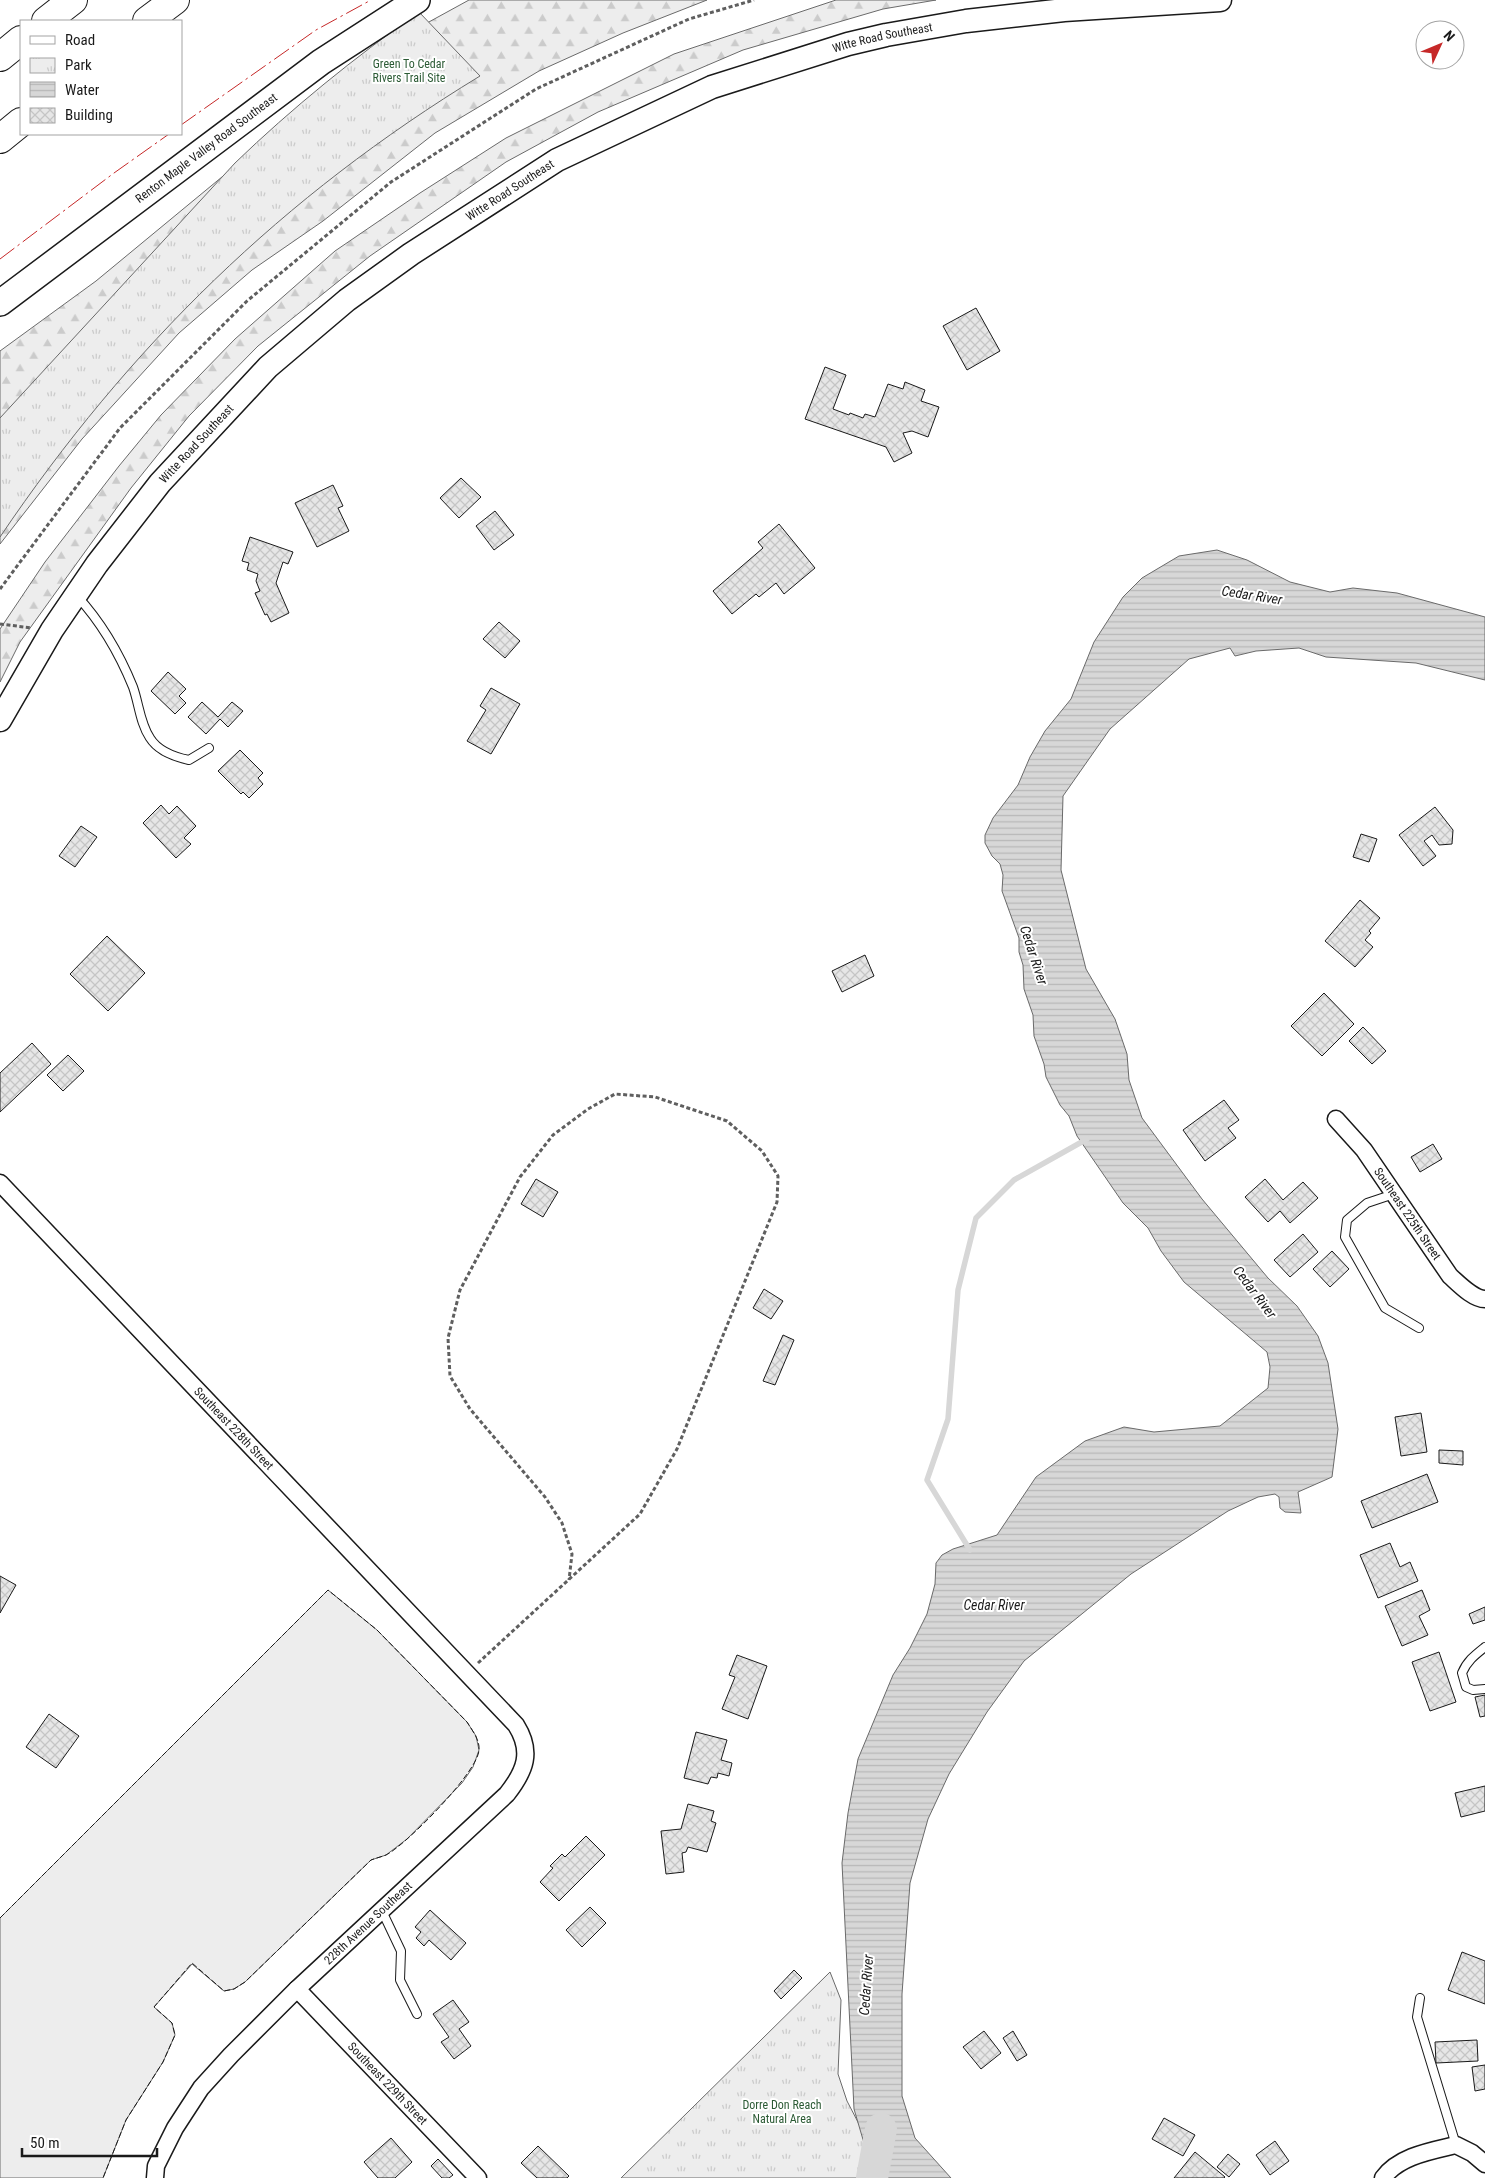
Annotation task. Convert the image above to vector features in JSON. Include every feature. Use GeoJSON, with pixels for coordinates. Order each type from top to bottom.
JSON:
{"type":"FeatureCollection","features":[{"type":"Feature","properties":{"kind":"highway"},"geometry":{"type":"LineString","coordinates":[[47,20],[73,0]]}},
{"type":"Feature","properties":{"kind":"highway"},"geometry":{"type":"LineString","coordinates":[[148,20],[175,0]]}},
{"type":"Feature","properties":{"kind":"highway"},"geometry":{"type":"LineString","coordinates":[[0,57],[20,41]]}},
{"type":"Feature","properties":{"kind":"highway"},"geometry":{"type":"LineString","coordinates":[[0,139],[20,123]]}},
{"type":"Feature","properties":{"kind":"main road","name":"Renton Maple Valley Road Southeast"},"geometry":{"type":"LineString","coordinates":[[0,303],[321,62],[417,0]]}},
{"type":"Feature","properties":{"kind":"street","name":"Witte Road Southeast"},"geometry":{"type":"LineString","coordinates":[[0,720],[52,630],[97,564],[160,483],[268,367],[348,300],[411,254],[558,160],[712,87],[848,44],[886,35],[966,21],[1064,10],[1220,0]]}},
{"type":"Feature","properties":{"kind":"street","name":"Southeast 225th Street"},"geometry":{"type":"LineString","coordinates":[[1336,1119],[1364,1150],[1450,1276],[1465,1289],[1485,1299]]}},
{"type":"Feature","properties":{"kind":"street","name":"Southeast 228th Street"},"geometry":{"type":"LineString","coordinates":[[0,1183],[466,1674]]}},
{"type":"Feature","properties":{"kind":"street","name":"228th Avenue Southeast"},"geometry":{"type":"LineString","coordinates":[[154,2178],[156,2166],[175,2128],[200,2088],[296,1989],[506,1794],[519,1778],[526,1759],[525,1743],[521,1733],[516,1725],[466,1674]]}},
{"type":"Feature","properties":{"kind":"street","name":"Southeast 229th Street"},"geometry":{"type":"LineString","coordinates":[[296,1989],[478,2178]]}},
{"type":"Feature","properties":{"kind":"street"},"geometry":{"type":"LineString","coordinates":[[1383,2178],[1390,2168],[1418,2155],[1456,2144],[1472,2153],[1485,2164]]}},
{"type":"Feature","properties":{"kind":"lane"},"geometry":{"type":"LineString","coordinates":[[76,595],[101,626],[122,663],[134,689],[142,720],[150,739],[173,757],[188,760],[209,748]]}},
{"type":"Feature","properties":{"kind":"lane"},"geometry":{"type":"LineString","coordinates":[[1394,1194],[1367,1203],[1347,1220],[1346,1237],[1385,1308],[1419,1328]]}},
{"type":"Feature","properties":{"kind":"lane"},"geometry":{"type":"LineString","coordinates":[[1485,1648],[1472,1657],[1462,1673],[1466,1688],[1473,1690],[1485,1689]]}},
{"type":"Feature","properties":{"kind":"lane"},"geometry":{"type":"LineString","coordinates":[[382,1911],[401,1951],[400,1980],[417,2014]]}},
{"type":"Feature","properties":{"kind":"lane"},"geometry":{"type":"LineString","coordinates":[[1420,1998],[1418,2017],[1456,2144]]}},
{"type":"Feature","properties":{"kind":"path"},"geometry":{"type":"LineString","coordinates":[[0,590],[120,428],[247,301],[391,182],[536,89],[690,19],[754,0]]}},
{"type":"Feature","properties":{"kind":"path"},"geometry":{"type":"LineString","coordinates":[[0,624],[52,630]]}},
{"type":"Feature","properties":{"kind":"path"},"geometry":{"type":"LineString","coordinates":[[466,1674],[570,1580],[640,1514],[677,1449],[777,1202],[778,1176],[762,1151],[727,1122],[655,1097],[615,1094],[588,1109],[553,1135],[520,1177],[460,1290],[448,1338],[450,1376],[470,1409],[545,1497],[562,1523],[572,1554],[570,1580]]}},
{"type":"Feature","properties":{"kind":"shaded area"},"geometry":{"type":"Polygon","coordinates":[[[328,1590],[377,1630],[467,1722],[476,1736],[479,1750],[473,1767],[462,1783],[407,1839],[386,1855],[371,1860],[245,1982],[234,1989],[224,1991],[192,1964],[154,2007],[172,2023],[175,2035],[163,2062],[126,2120],[103,2178],[0,2178],[0,1918],[328,1590]]]}},
{"type":"Feature","properties":{"kind":"green space"},"geometry":{"type":"Polygon","coordinates":[[[469,0],[707,0],[623,33],[539,71],[435,133],[323,221],[252,270],[179,333],[82,439],[0,544],[0,351],[96,281],[303,110],[396,40],[469,0]]]}},
{"type":"Feature","properties":{"kind":"green space"},"geometry":{"type":"Polygon","coordinates":[[[836,0],[936,0],[883,9],[743,50],[598,112],[506,162],[370,256],[258,346],[189,416],[131,488],[20,642],[0,682],[0,629],[45,562],[119,466],[161,415],[235,339],[335,251],[420,193],[506,138],[674,54],[836,0]]]}},
{"type":"Feature","properties":{"kind":"green space","name":"Green To Cedar Rivers Trail Site"},"geometry":{"type":"Polygon","coordinates":[[[419,12],[480,76],[408,122],[340,172],[276,224],[215,280],[157,339],[102,401],[50,467],[0,537],[0,418],[235,163],[324,84],[419,12]]]}},
{"type":"Feature","properties":{"kind":"green space","name":"Dorre Don Reach Natural Area"},"geometry":{"type":"Polygon","coordinates":[[[830,1972],[841,2000],[838,2074],[847,2101],[872,2149],[899,2178],[621,2178],[830,1972]]]}},
{"type":"Feature","properties":{"kind":"water","name":"Cedar River"},"geometry":{"type":"Polygon","coordinates":[[[1217,550],[1247,560],[1290,582],[1330,592],[1353,588],[1397,593],[1485,617],[1485,680],[1416,663],[1326,657],[1299,648],[1256,651],[1235,656],[1230,648],[1189,659],[1110,729],[1063,796],[1061,870],[1086,969],[1115,1019],[1127,1054],[1129,1080],[1142,1118],[1202,1199],[1268,1278],[1297,1306],[1318,1336],[1328,1363],[1338,1429],[1332,1477],[1298,1492],[1301,1513],[1285,1512],[1280,1508],[1279,1497],[1275,1494],[1258,1497],[1228,1511],[1131,1574],[1024,1661],[987,1712],[949,1774],[928,1819],[910,1883],[902,1994],[902,2096],[915,2138],[951,2178],[880,2178],[864,2143],[854,2109],[842,1863],[848,1813],[858,1759],[893,1675],[910,1648],[927,1614],[935,1584],[936,1563],[942,1555],[953,1549],[997,1535],[1036,1477],[1085,1441],[1124,1427],[1154,1432],[1220,1426],[1268,1388],[1270,1367],[1267,1352],[1184,1282],[1161,1251],[1148,1228],[1123,1203],[1077,1136],[1069,1116],[1060,1105],[1046,1077],[1044,1064],[1034,1036],[1033,1015],[1024,989],[1019,938],[1002,891],[1003,875],[1000,864],[992,856],[985,843],[985,835],[993,818],[1018,785],[1030,757],[1045,731],[1071,699],[1094,642],[1123,597],[1142,578],[1179,556],[1217,550]]]}},
{"type":"Feature","properties":{"kind":"building"},"geometry":{"type":"Polygon","coordinates":[[[976,308],[1000,351],[967,370],[943,326],[976,308]]]}},
{"type":"Feature","properties":{"kind":"building"},"geometry":{"type":"Polygon","coordinates":[[[825,367],[846,375],[833,409],[849,415],[850,413],[863,418],[865,414],[875,417],[888,384],[903,389],[905,382],[925,390],[921,401],[939,407],[928,437],[912,431],[903,433],[912,453],[894,462],[886,447],[805,419],[825,367]]]}},
{"type":"Feature","properties":{"kind":"building"},"geometry":{"type":"Polygon","coordinates":[[[461,478],[481,497],[459,518],[440,498],[461,478]]]}},
{"type":"Feature","properties":{"kind":"building"},"geometry":{"type":"Polygon","coordinates":[[[333,485],[343,506],[338,508],[349,531],[317,547],[295,503],[333,485]]]}},
{"type":"Feature","properties":{"kind":"building"},"geometry":{"type":"Polygon","coordinates":[[[495,511],[514,535],[494,550],[476,526],[495,511]]]}},
{"type":"Feature","properties":{"kind":"building"},"geometry":{"type":"Polygon","coordinates":[[[779,524],[815,568],[784,594],[776,583],[759,597],[756,594],[732,614],[713,591],[763,548],[758,542],[779,524]]]}},
{"type":"Feature","properties":{"kind":"building"},"geometry":{"type":"Polygon","coordinates":[[[250,537],[293,552],[288,564],[283,562],[276,583],[289,613],[271,622],[267,614],[265,615],[255,593],[260,591],[256,581],[258,574],[247,570],[249,563],[242,561],[250,537]]]}},
{"type":"Feature","properties":{"kind":"building"},"geometry":{"type":"Polygon","coordinates":[[[499,622],[520,641],[505,658],[483,639],[499,622]]]}},
{"type":"Feature","properties":{"kind":"building"},"geometry":{"type":"Polygon","coordinates":[[[168,672],[186,689],[179,696],[186,703],[175,714],[151,691],[168,672]]]}},
{"type":"Feature","properties":{"kind":"building"},"geometry":{"type":"Polygon","coordinates":[[[491,688],[520,704],[491,754],[467,741],[486,710],[480,706],[491,688]]]}},
{"type":"Feature","properties":{"kind":"building"},"geometry":{"type":"Polygon","coordinates":[[[202,702],[218,717],[232,702],[243,711],[228,727],[220,719],[206,734],[188,717],[202,702]]]}},
{"type":"Feature","properties":{"kind":"building"},"geometry":{"type":"Polygon","coordinates":[[[240,750],[263,773],[258,778],[263,784],[249,798],[243,792],[241,794],[218,771],[240,750]]]}},
{"type":"Feature","properties":{"kind":"building"},"geometry":{"type":"Polygon","coordinates":[[[161,805],[169,814],[177,806],[196,826],[184,838],[191,844],[176,858],[143,823],[161,805]]]}},
{"type":"Feature","properties":{"kind":"building"},"geometry":{"type":"Polygon","coordinates":[[[1435,807],[1453,830],[1452,844],[1439,845],[1432,835],[1424,841],[1436,856],[1423,866],[1399,835],[1435,807]]]}},
{"type":"Feature","properties":{"kind":"building"},"geometry":{"type":"Polygon","coordinates":[[[81,826],[97,837],[75,867],[59,856],[81,826]]]}},
{"type":"Feature","properties":{"kind":"building"},"geometry":{"type":"Polygon","coordinates":[[[1361,834],[1377,839],[1369,862],[1353,857],[1361,834]]]}},
{"type":"Feature","properties":{"kind":"building"},"geometry":{"type":"Polygon","coordinates":[[[1360,900],[1380,918],[1369,931],[1371,933],[1365,940],[1373,947],[1355,967],[1325,941],[1360,900]]]}},
{"type":"Feature","properties":{"kind":"building"},"geometry":{"type":"Polygon","coordinates":[[[107,936],[145,973],[108,1011],[70,974],[107,936]]]}},
{"type":"Feature","properties":{"kind":"building"},"geometry":{"type":"Polygon","coordinates":[[[865,955],[874,976],[842,992],[832,971],[865,955]]]}},
{"type":"Feature","properties":{"kind":"building"},"geometry":{"type":"Polygon","coordinates":[[[1324,993],[1354,1024],[1322,1056],[1291,1026],[1324,993]]]}},
{"type":"Feature","properties":{"kind":"building"},"geometry":{"type":"Polygon","coordinates":[[[1363,1027],[1386,1051],[1372,1064],[1349,1041],[1363,1027]]]}},
{"type":"Feature","properties":{"kind":"building"},"geometry":{"type":"Polygon","coordinates":[[[32,1043],[51,1064],[0,1112],[0,1073],[32,1043]]]}},
{"type":"Feature","properties":{"kind":"building"},"geometry":{"type":"Polygon","coordinates":[[[68,1055],[84,1071],[63,1091],[47,1075],[68,1055]]]}},
{"type":"Feature","properties":{"kind":"building"},"geometry":{"type":"Polygon","coordinates":[[[1224,1100],[1239,1120],[1228,1128],[1236,1138],[1205,1161],[1183,1130],[1224,1100]]]}},
{"type":"Feature","properties":{"kind":"building"},"geometry":{"type":"Polygon","coordinates":[[[1433,1144],[1442,1159],[1420,1172],[1411,1157],[1433,1144]]]}},
{"type":"Feature","properties":{"kind":"building"},"geometry":{"type":"Polygon","coordinates":[[[536,1179],[558,1192],[543,1217],[521,1204],[536,1179]]]}},
{"type":"Feature","properties":{"kind":"building"},"geometry":{"type":"Polygon","coordinates":[[[1265,1179],[1283,1200],[1303,1182],[1318,1198],[1290,1223],[1280,1211],[1268,1222],[1245,1197],[1265,1179]]]}},
{"type":"Feature","properties":{"kind":"building"},"geometry":{"type":"Polygon","coordinates":[[[1303,1234],[1318,1252],[1290,1277],[1274,1260],[1303,1234]]]}},
{"type":"Feature","properties":{"kind":"building"},"geometry":{"type":"Polygon","coordinates":[[[1332,1251],[1349,1269],[1330,1287],[1313,1269],[1332,1251]]]}},
{"type":"Feature","properties":{"kind":"building"},"geometry":{"type":"Polygon","coordinates":[[[764,1289],[783,1301],[771,1319],[753,1308],[764,1289]]]}},
{"type":"Feature","properties":{"kind":"building"},"geometry":{"type":"Polygon","coordinates":[[[783,1335],[794,1340],[775,1385],[763,1381],[783,1335]]]}},
{"type":"Feature","properties":{"kind":"building"},"geometry":{"type":"Polygon","coordinates":[[[1421,1413],[1427,1452],[1401,1456],[1395,1417],[1421,1413]]]}},
{"type":"Feature","properties":{"kind":"building"},"geometry":{"type":"Polygon","coordinates":[[[1439,1450],[1463,1451],[1463,1465],[1439,1463],[1439,1450]]]}},
{"type":"Feature","properties":{"kind":"building"},"geometry":{"type":"Polygon","coordinates":[[[1427,1474],[1438,1502],[1372,1528],[1361,1501],[1427,1474]]]}},
{"type":"Feature","properties":{"kind":"building"},"geometry":{"type":"Polygon","coordinates":[[[1390,1543],[1400,1567],[1410,1562],[1418,1581],[1378,1598],[1360,1555],[1390,1543]]]}},
{"type":"Feature","properties":{"kind":"building"},"geometry":{"type":"Polygon","coordinates":[[[0,1576],[16,1585],[0,1613],[0,1576]]]}},
{"type":"Feature","properties":{"kind":"building"},"geometry":{"type":"Polygon","coordinates":[[[1422,1590],[1430,1610],[1419,1616],[1428,1635],[1402,1646],[1385,1606],[1422,1590]]]}},
{"type":"Feature","properties":{"kind":"building"},"geometry":{"type":"Polygon","coordinates":[[[1485,1607],[1485,1620],[1473,1624],[1469,1614],[1485,1607]]]}},
{"type":"Feature","properties":{"kind":"building"},"geometry":{"type":"Polygon","coordinates":[[[1439,1652],[1456,1702],[1430,1711],[1412,1662],[1439,1652]]]}},
{"type":"Feature","properties":{"kind":"building"},"geometry":{"type":"Polygon","coordinates":[[[737,1655],[767,1666],[748,1719],[722,1709],[735,1677],[729,1675],[737,1655]]]}},
{"type":"Feature","properties":{"kind":"building"},"geometry":{"type":"Polygon","coordinates":[[[1485,1695],[1485,1716],[1480,1717],[1475,1697],[1485,1695]]]}},
{"type":"Feature","properties":{"kind":"building"},"geometry":{"type":"Polygon","coordinates":[[[49,1714],[79,1736],[56,1768],[26,1747],[49,1714]]]}},
{"type":"Feature","properties":{"kind":"building"},"geometry":{"type":"Polygon","coordinates":[[[696,1732],[727,1740],[721,1760],[732,1763],[729,1776],[718,1773],[717,1778],[711,1777],[708,1784],[684,1778],[696,1732]]]}},
{"type":"Feature","properties":{"kind":"building"},"geometry":{"type":"Polygon","coordinates":[[[1485,1786],[1485,1811],[1461,1817],[1455,1793],[1485,1786]]]}},
{"type":"Feature","properties":{"kind":"building"},"geometry":{"type":"Polygon","coordinates":[[[688,1804],[714,1811],[711,1821],[716,1823],[707,1852],[688,1847],[686,1852],[682,1853],[684,1872],[666,1874],[661,1831],[681,1829],[688,1804]]]}},
{"type":"Feature","properties":{"kind":"building"},"geometry":{"type":"Polygon","coordinates":[[[586,1836],[605,1855],[559,1901],[540,1882],[553,1868],[550,1866],[562,1854],[565,1857],[586,1836]]]}},
{"type":"Feature","properties":{"kind":"building"},"geometry":{"type":"Polygon","coordinates":[[[590,1907],[606,1923],[582,1947],[566,1930],[590,1907]]]}},
{"type":"Feature","properties":{"kind":"building"},"geometry":{"type":"Polygon","coordinates":[[[430,1910],[466,1943],[451,1960],[429,1940],[424,1946],[416,1938],[421,1932],[415,1927],[430,1910]]]}},
{"type":"Feature","properties":{"kind":"building"},"geometry":{"type":"Polygon","coordinates":[[[1462,1952],[1485,1961],[1485,2004],[1448,1990],[1462,1952]]]}},
{"type":"Feature","properties":{"kind":"building"},"geometry":{"type":"Polygon","coordinates":[[[794,1970],[802,1978],[781,1999],[774,1991],[794,1970]]]}},
{"type":"Feature","properties":{"kind":"building"},"geometry":{"type":"Polygon","coordinates":[[[453,2000],[469,2022],[459,2029],[471,2046],[454,2059],[441,2042],[449,2037],[433,2014],[453,2000]]]}},
{"type":"Feature","properties":{"kind":"building"},"geometry":{"type":"Polygon","coordinates":[[[984,2031],[1001,2053],[981,2069],[963,2047],[984,2031]]]}},
{"type":"Feature","properties":{"kind":"building"},"geometry":{"type":"Polygon","coordinates":[[[1013,2031],[1027,2055],[1017,2061],[1003,2038],[1013,2031]]]}},
{"type":"Feature","properties":{"kind":"building"},"geometry":{"type":"Polygon","coordinates":[[[1477,2040],[1478,2061],[1436,2063],[1435,2042],[1477,2040]]]}},
{"type":"Feature","properties":{"kind":"building"},"geometry":{"type":"Polygon","coordinates":[[[1485,2065],[1485,2089],[1475,2091],[1472,2067],[1485,2065]]]}},
{"type":"Feature","properties":{"kind":"building"},"geometry":{"type":"Polygon","coordinates":[[[1164,2118],[1195,2135],[1183,2156],[1152,2139],[1164,2118]]]}},
{"type":"Feature","properties":{"kind":"building"},"geometry":{"type":"Polygon","coordinates":[[[391,2138],[412,2162],[395,2178],[378,2178],[364,2162],[391,2138]]]}},
{"type":"Feature","properties":{"kind":"building"},"geometry":{"type":"Polygon","coordinates":[[[1275,2141],[1289,2161],[1270,2175],[1256,2155],[1275,2141]]]}},
{"type":"Feature","properties":{"kind":"building"},"geometry":{"type":"Polygon","coordinates":[[[538,2146],[569,2176],[567,2178],[537,2178],[521,2163],[538,2146]]]}},
{"type":"Feature","properties":{"kind":"building"},"geometry":{"type":"Polygon","coordinates":[[[1195,2152],[1225,2177],[1174,2178],[1195,2152]]]}},
{"type":"Feature","properties":{"kind":"building"},"geometry":{"type":"Polygon","coordinates":[[[1228,2154],[1240,2164],[1229,2177],[1217,2167],[1228,2154]]]}},
{"type":"Feature","properties":{"kind":"building"},"geometry":{"type":"Polygon","coordinates":[[[438,2159],[453,2175],[449,2178],[442,2178],[431,2166],[438,2159]]]}},
{"type":"Feature","properties":{"kind":"waterway"},"geometry":{"type":"LineString","coordinates":[[970,1550],[927,1480],[948,1419],[958,1290],[976,1218],[1014,1180],[1087,1139]]}},
{"type":"Feature","properties":{"kind":"waterway","name":"Cedar River"},"geometry":{"type":"LineString","coordinates":[[872,2178],[881,2129]]}},
{"type":"Feature","properties":{"kind":"fence"},"geometry":{"type":"LineString","coordinates":[[0,1918],[328,1590],[377,1630],[467,1722],[477,1739],[479,1750],[476,1760],[440,1807],[396,1849],[371,1860],[245,1982],[234,1989],[224,1991],[192,1963],[154,2007],[172,2023],[175,2035],[163,2062],[126,2120],[103,2178]]}},
{"type":"Feature","properties":{"kind":"power"},"geometry":{"type":"LineString","coordinates":[[182,124],[316,30],[371,0]]}},
{"type":"Feature","properties":{"kind":"power"},"geometry":{"type":"LineString","coordinates":[[0,259],[168,135]]}}]}
